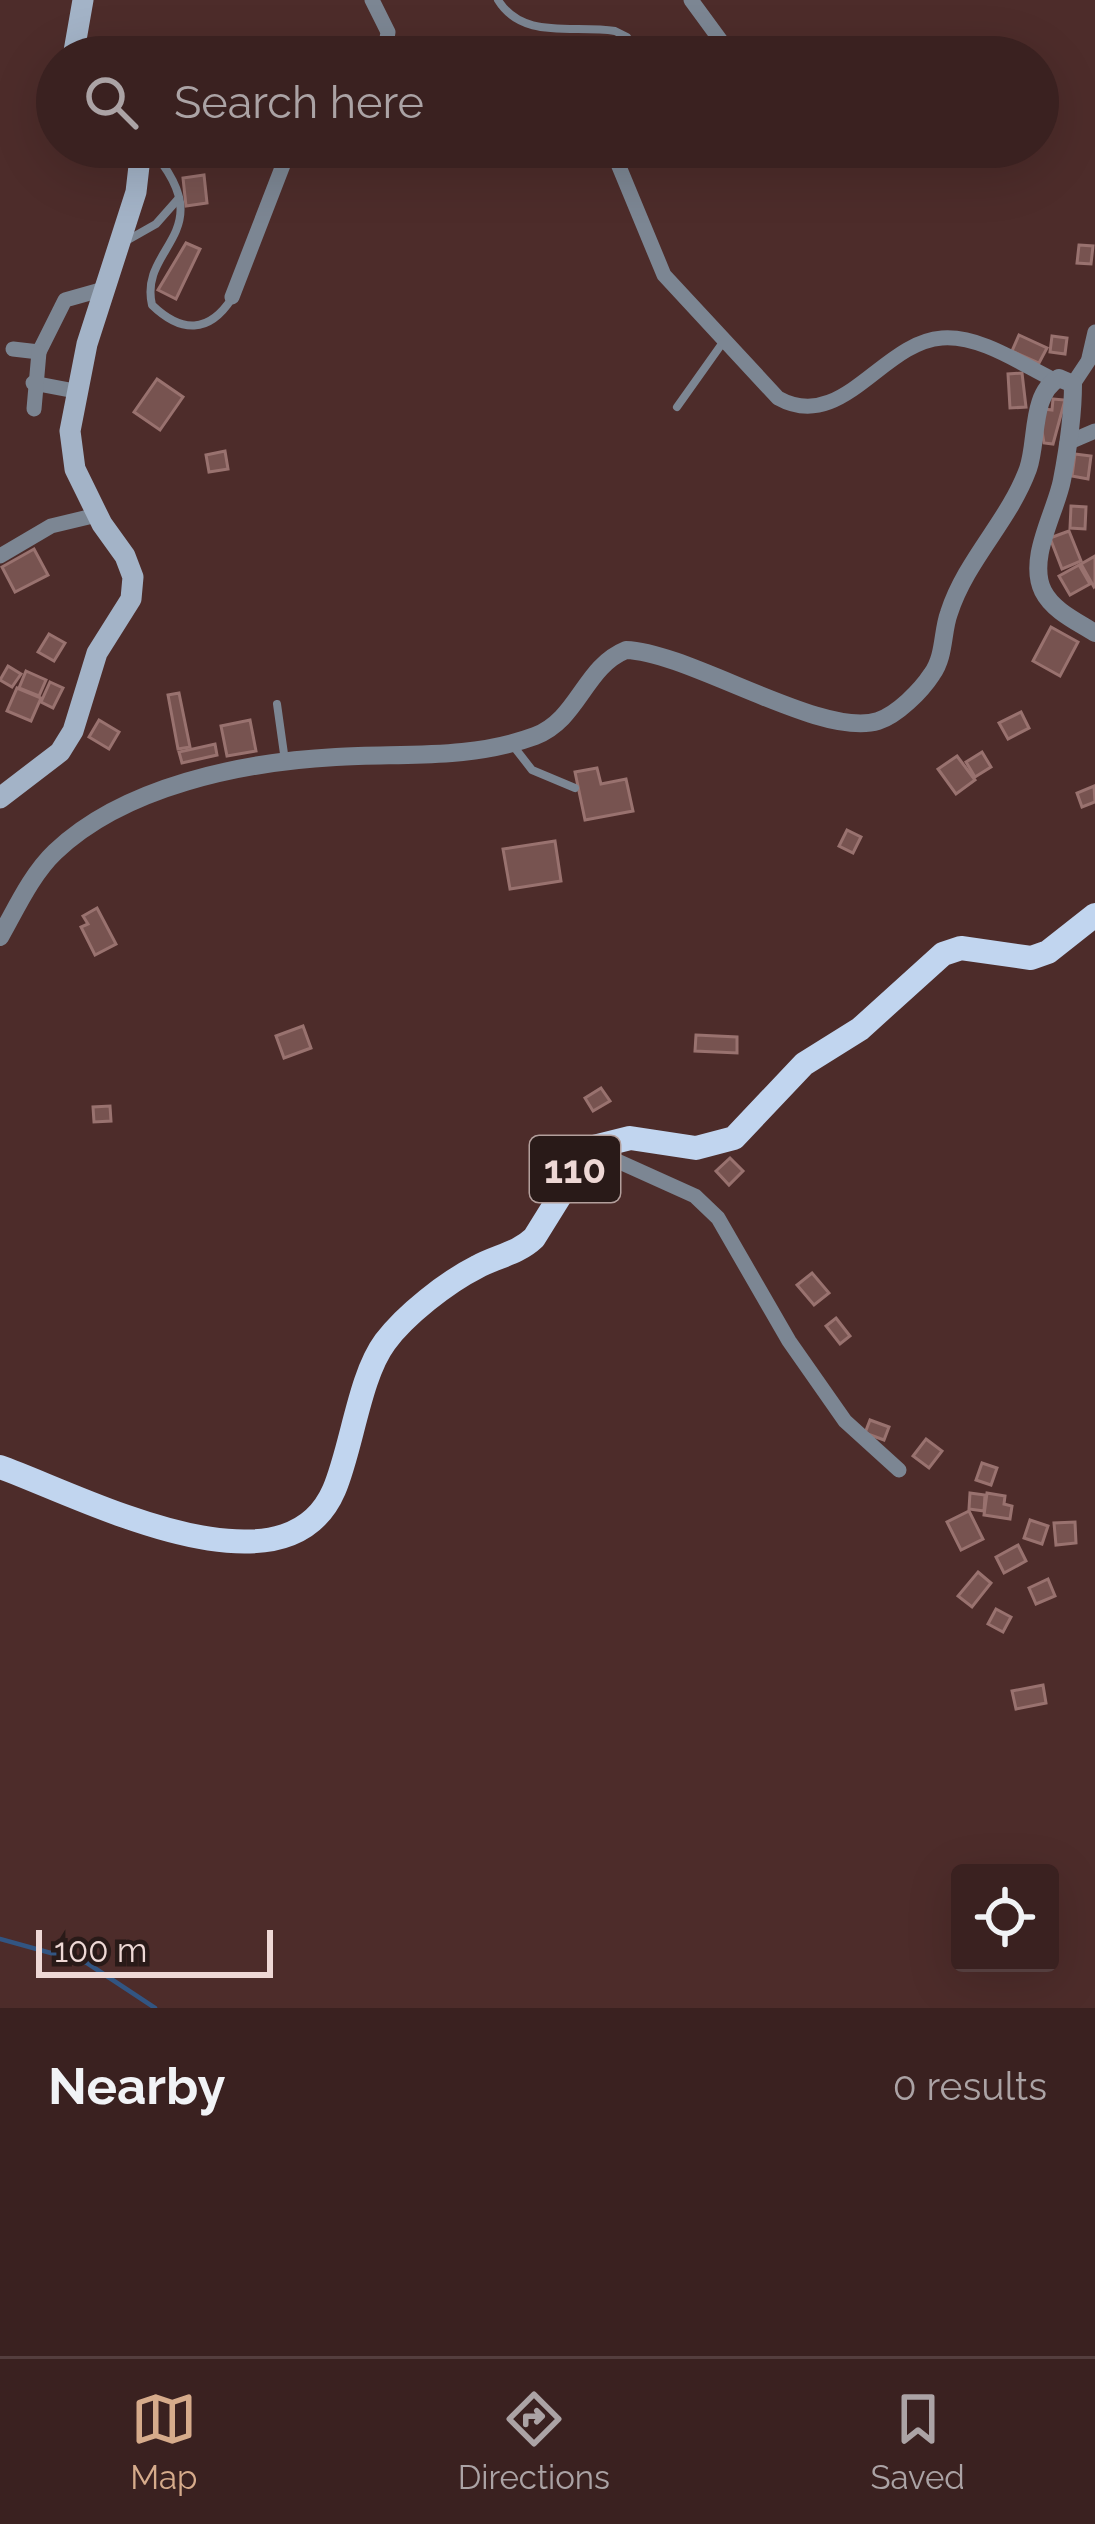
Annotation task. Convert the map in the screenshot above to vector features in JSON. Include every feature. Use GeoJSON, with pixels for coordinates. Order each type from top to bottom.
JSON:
{"type":"FeatureCollection","features":[{"type":"Feature","properties":{"kind":"main road"},"geometry":{"type":"LineString","coordinates":[[77,36],[83,0]]}},
{"type":"Feature","properties":{"kind":"main road"},"geometry":{"type":"LineString","coordinates":[[0,798],[60,752],[74,731],[97,653],[130,599],[133,577],[75,469],[70,431],[75,391],[136,192],[139,168]]}},
{"type":"Feature","properties":{"kind":"main road","name":"110"},"geometry":{"type":"LineString","coordinates":[[0,1466],[155,1530],[262,1539],[294,1533],[318,1517],[332,1494],[385,1342],[476,1267],[523,1249],[590,1148],[630,1138],[695,1148],[734,1138],[803,1064],[860,1029],[943,954],[962,948],[1031,958],[1048,952],[1095,915]]}},
{"type":"Feature","properties":{"kind":"street"},"geometry":{"type":"LineString","coordinates":[[372,0],[387,36]]}},
{"type":"Feature","properties":{"kind":"street"},"geometry":{"type":"LineString","coordinates":[[691,0],[717,36]]}},
{"type":"Feature","properties":{"kind":"street"},"geometry":{"type":"LineString","coordinates":[[232,297],[282,168]]}},
{"type":"Feature","properties":{"kind":"street"},"geometry":{"type":"LineString","coordinates":[[624,168],[664,275],[684,300],[727,337],[778,398],[807,408],[826,404],[896,356],[944,337],[995,351],[1063,382]]}},
{"type":"Feature","properties":{"kind":"street"},"geometry":{"type":"LineString","coordinates":[[34,409],[39,352],[65,300],[104,289]]}},
{"type":"Feature","properties":{"kind":"street"},"geometry":{"type":"LineString","coordinates":[[0,937],[52,855],[89,824],[148,796],[285,762],[444,756],[511,742],[561,723],[596,673],[626,650],[666,658],[741,690],[860,724],[898,710],[934,672],[958,588],[1026,474],[1043,394],[1092,356],[1095,332]]}},
{"type":"Feature","properties":{"kind":"street"},"geometry":{"type":"LineString","coordinates":[[13,349],[39,352]]}},
{"type":"Feature","properties":{"kind":"street"},"geometry":{"type":"LineString","coordinates":[[1063,382],[1067,443],[1040,561],[1041,588],[1066,614],[1095,633]]}},
{"type":"Feature","properties":{"kind":"street"},"geometry":{"type":"LineString","coordinates":[[33,383],[75,391]]}},
{"type":"Feature","properties":{"kind":"street"},"geometry":{"type":"LineString","coordinates":[[1067,443],[1095,431]]}},
{"type":"Feature","properties":{"kind":"street"},"geometry":{"type":"LineString","coordinates":[[0,556],[51,526],[98,515]]}},
{"type":"Feature","properties":{"kind":"street"},"geometry":{"type":"LineString","coordinates":[[590,1148],[680,1188],[718,1219],[789,1341],[845,1421],[899,1470]]}},
{"type":"Feature","properties":{"kind":"lane"},"geometry":{"type":"LineString","coordinates":[[498,0],[506,14],[526,26],[615,31],[624,36]]}},
{"type":"Feature","properties":{"kind":"lane"},"geometry":{"type":"LineString","coordinates":[[162,168],[180,197],[180,226],[150,288],[152,305],[180,326],[195,327],[218,317],[232,297]]}},
{"type":"Feature","properties":{"kind":"lane"},"geometry":{"type":"LineString","coordinates":[[118,246],[157,224],[180,197]]}},
{"type":"Feature","properties":{"kind":"lane"},"geometry":{"type":"LineString","coordinates":[[677,407],[727,337]]}},
{"type":"Feature","properties":{"kind":"lane"},"geometry":{"type":"LineString","coordinates":[[277,704],[285,762]]}},
{"type":"Feature","properties":{"kind":"lane"},"geometry":{"type":"LineString","coordinates":[[511,742],[532,770],[575,788]]}},
{"type":"Feature","properties":{"kind":"building"},"geometry":{"type":"Polygon","coordinates":[[[204,175],[207,203],[186,206],[183,178],[204,175]]]}},
{"type":"Feature","properties":{"kind":"building"},"geometry":{"type":"Polygon","coordinates":[[[186,243],[200,249],[176,299],[158,290],[186,243]]]}},
{"type":"Feature","properties":{"kind":"building"},"geometry":{"type":"Polygon","coordinates":[[[1079,245],[1093,246],[1091,264],[1077,263],[1079,245]]]}},
{"type":"Feature","properties":{"kind":"building"},"geometry":{"type":"Polygon","coordinates":[[[1019,335],[1047,348],[1039,363],[1012,351],[1019,335]]]}},
{"type":"Feature","properties":{"kind":"building"},"geometry":{"type":"Polygon","coordinates":[[[1052,336],[1067,338],[1065,354],[1050,352],[1052,336]]]}},
{"type":"Feature","properties":{"kind":"building"},"geometry":{"type":"Polygon","coordinates":[[[1022,373],[1026,407],[1010,408],[1008,374],[1022,373]]]}},
{"type":"Feature","properties":{"kind":"building"},"geometry":{"type":"Polygon","coordinates":[[[157,379],[183,397],[160,430],[134,412],[157,379]]]}},
{"type":"Feature","properties":{"kind":"building"},"geometry":{"type":"Polygon","coordinates":[[[1053,399],[1065,400],[1053,444],[1044,443],[1042,431],[1044,409],[1052,410],[1053,399]]]}},
{"type":"Feature","properties":{"kind":"building"},"geometry":{"type":"Polygon","coordinates":[[[225,451],[228,469],[209,472],[206,455],[225,451]]]}},
{"type":"Feature","properties":{"kind":"building"},"geometry":{"type":"Polygon","coordinates":[[[1075,454],[1091,456],[1088,479],[1072,476],[1075,454]]]}},
{"type":"Feature","properties":{"kind":"building"},"geometry":{"type":"Polygon","coordinates":[[[1071,506],[1086,507],[1085,529],[1070,528],[1071,506]]]}},
{"type":"Feature","properties":{"kind":"building"},"geometry":{"type":"Polygon","coordinates":[[[1069,531],[1081,561],[1062,569],[1050,538],[1069,531]]]}},
{"type":"Feature","properties":{"kind":"building"},"geometry":{"type":"Polygon","coordinates":[[[34,549],[48,575],[15,592],[2,567],[34,549]]]}},
{"type":"Feature","properties":{"kind":"building"},"geometry":{"type":"Polygon","coordinates":[[[1095,556],[1095,586],[1094,587],[1081,564],[1095,556]]]}},
{"type":"Feature","properties":{"kind":"building"},"geometry":{"type":"Polygon","coordinates":[[[1079,565],[1090,584],[1070,595],[1059,576],[1079,565]]]}},
{"type":"Feature","properties":{"kind":"building"},"geometry":{"type":"Polygon","coordinates":[[[1051,627],[1078,642],[1060,676],[1033,661],[1051,627]]]}},
{"type":"Feature","properties":{"kind":"building"},"geometry":{"type":"Polygon","coordinates":[[[49,634],[65,643],[54,661],[38,652],[49,634]]]}},
{"type":"Feature","properties":{"kind":"building"},"geometry":{"type":"Polygon","coordinates":[[[8,666],[21,674],[12,687],[0,680],[8,666]]]}},
{"type":"Feature","properties":{"kind":"building"},"geometry":{"type":"Polygon","coordinates":[[[26,671],[46,680],[39,696],[19,688],[26,671]]]}},
{"type":"Feature","properties":{"kind":"building"},"geometry":{"type":"Polygon","coordinates":[[[50,682],[63,688],[53,708],[41,702],[50,682]]]}},
{"type":"Feature","properties":{"kind":"building"},"geometry":{"type":"Polygon","coordinates":[[[17,688],[41,698],[31,721],[7,711],[17,688]]]}},
{"type":"Feature","properties":{"kind":"building"},"geometry":{"type":"Polygon","coordinates":[[[179,693],[190,747],[178,749],[168,695],[179,693]]]}},
{"type":"Feature","properties":{"kind":"building"},"geometry":{"type":"Polygon","coordinates":[[[1021,712],[1029,728],[1008,739],[999,723],[1021,712]]]}},
{"type":"Feature","properties":{"kind":"building"},"geometry":{"type":"Polygon","coordinates":[[[99,720],[119,732],[109,749],[89,737],[99,720]]]}},
{"type":"Feature","properties":{"kind":"building"},"geometry":{"type":"Polygon","coordinates":[[[250,720],[256,751],[227,756],[221,726],[250,720]]]}},
{"type":"Feature","properties":{"kind":"building"},"geometry":{"type":"Polygon","coordinates":[[[215,744],[217,755],[182,763],[179,752],[215,744]]]}},
{"type":"Feature","properties":{"kind":"building"},"geometry":{"type":"Polygon","coordinates":[[[982,752],[991,767],[975,777],[966,762],[982,752]]]}},
{"type":"Feature","properties":{"kind":"building"},"geometry":{"type":"Polygon","coordinates":[[[957,756],[975,780],[956,794],[938,769],[957,756]]]}},
{"type":"Feature","properties":{"kind":"building"},"geometry":{"type":"Polygon","coordinates":[[[597,768],[601,784],[626,779],[633,811],[585,820],[575,772],[597,768]]]}},
{"type":"Feature","properties":{"kind":"building"},"geometry":{"type":"Polygon","coordinates":[[[1094,786],[1095,802],[1082,807],[1077,793],[1094,786]]]}},
{"type":"Feature","properties":{"kind":"building"},"geometry":{"type":"Polygon","coordinates":[[[847,830],[861,837],[853,853],[839,846],[847,830]]]}},
{"type":"Feature","properties":{"kind":"building"},"geometry":{"type":"Polygon","coordinates":[[[555,841],[561,881],[510,889],[503,849],[555,841]]]}},
{"type":"Feature","properties":{"kind":"building"},"geometry":{"type":"Polygon","coordinates":[[[97,908],[116,944],[95,955],[81,927],[88,924],[83,916],[97,908]]]}},
{"type":"Feature","properties":{"kind":"building"},"geometry":{"type":"Polygon","coordinates":[[[303,1026],[311,1048],[284,1058],[276,1036],[303,1026]]]}},
{"type":"Feature","properties":{"kind":"building"},"geometry":{"type":"Polygon","coordinates":[[[696,1035],[737,1037],[737,1053],[695,1051],[696,1035]]]}},
{"type":"Feature","properties":{"kind":"building"},"geometry":{"type":"Polygon","coordinates":[[[601,1088],[610,1101],[593,1111],[585,1098],[601,1088]]]}},
{"type":"Feature","properties":{"kind":"building"},"geometry":{"type":"Polygon","coordinates":[[[110,1106],[111,1121],[94,1122],[93,1107],[110,1106]]]}},
{"type":"Feature","properties":{"kind":"building"},"geometry":{"type":"Polygon","coordinates":[[[730,1158],[743,1171],[729,1185],[716,1171],[730,1158]]]}},
{"type":"Feature","properties":{"kind":"building"},"geometry":{"type":"Polygon","coordinates":[[[812,1273],[829,1293],[814,1305],[797,1285],[812,1273]]]}},
{"type":"Feature","properties":{"kind":"building"},"geometry":{"type":"Polygon","coordinates":[[[836,1318],[850,1336],[840,1344],[826,1326],[836,1318]]]}},
{"type":"Feature","properties":{"kind":"building"},"geometry":{"type":"Polygon","coordinates":[[[870,1420],[889,1427],[884,1440],[865,1433],[870,1420]]]}},
{"type":"Feature","properties":{"kind":"building"},"geometry":{"type":"Polygon","coordinates":[[[926,1439],[942,1451],[929,1468],[913,1456],[926,1439]]]}},
{"type":"Feature","properties":{"kind":"building"},"geometry":{"type":"Polygon","coordinates":[[[982,1463],[997,1468],[991,1485],[976,1480],[982,1463]]]}},
{"type":"Feature","properties":{"kind":"building"},"geometry":{"type":"Polygon","coordinates":[[[970,1493],[985,1495],[984,1511],[969,1509],[970,1493]]]}},
{"type":"Feature","properties":{"kind":"building"},"geometry":{"type":"Polygon","coordinates":[[[987,1493],[1005,1496],[1004,1504],[1012,1506],[1010,1519],[984,1515],[987,1493]]]}},
{"type":"Feature","properties":{"kind":"building"},"geometry":{"type":"Polygon","coordinates":[[[969,1511],[983,1539],[961,1550],[947,1522],[969,1511]]]}},
{"type":"Feature","properties":{"kind":"building"},"geometry":{"type":"Polygon","coordinates":[[[1030,1520],[1048,1526],[1042,1544],[1024,1538],[1030,1520]]]}},
{"type":"Feature","properties":{"kind":"building"},"geometry":{"type":"Polygon","coordinates":[[[1075,1522],[1076,1543],[1056,1545],[1054,1523],[1075,1522]]]}},
{"type":"Feature","properties":{"kind":"building"},"geometry":{"type":"Polygon","coordinates":[[[1018,1545],[1026,1561],[1004,1573],[996,1557],[1018,1545]]]}},
{"type":"Feature","properties":{"kind":"building"},"geometry":{"type":"Polygon","coordinates":[[[978,1572],[991,1583],[972,1607],[958,1596],[978,1572]]]}},
{"type":"Feature","properties":{"kind":"building"},"geometry":{"type":"Polygon","coordinates":[[[1048,1579],[1055,1596],[1036,1604],[1029,1588],[1048,1579]]]}},
{"type":"Feature","properties":{"kind":"building"},"geometry":{"type":"Polygon","coordinates":[[[996,1609],[1011,1617],[1003,1632],[988,1624],[996,1609]]]}},
{"type":"Feature","properties":{"kind":"building"},"geometry":{"type":"Polygon","coordinates":[[[1043,1685],[1046,1703],[1016,1709],[1012,1691],[1043,1685]]]}},
{"type":"Feature","properties":{"kind":"waterway"},"geometry":{"type":"LineString","coordinates":[[0,1939],[87,1963],[155,2008]]}}]}
